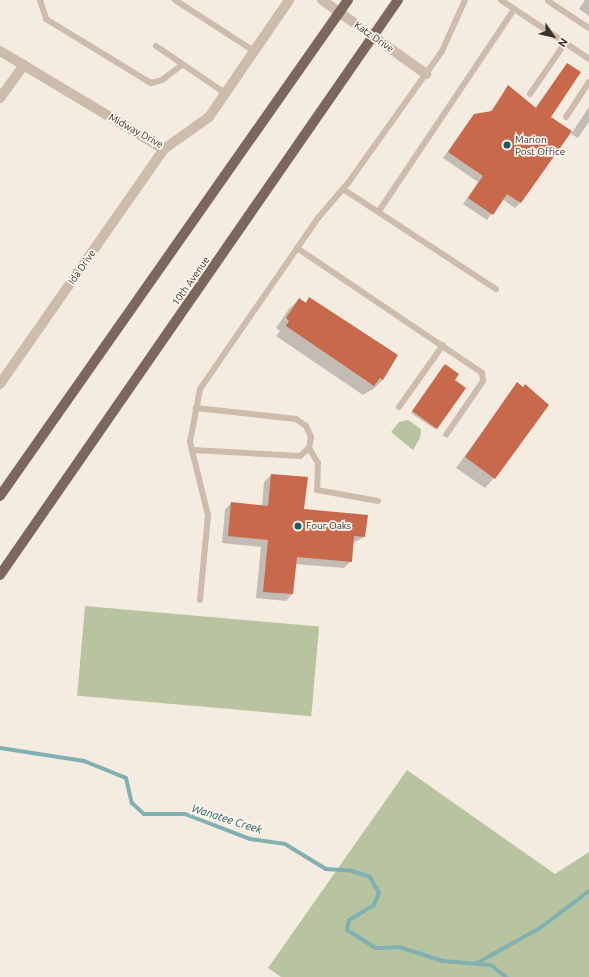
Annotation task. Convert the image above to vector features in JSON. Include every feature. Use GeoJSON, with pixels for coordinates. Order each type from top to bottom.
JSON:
{"type":"FeatureCollection","features":[{"type":"Feature","properties":{"kind":"main road"},"geometry":{"type":"LineString","coordinates":[[0,496],[348,0]]}},
{"type":"Feature","properties":{"kind":"main road","name":"10th Avenue"},"geometry":{"type":"LineString","coordinates":[[0,575],[398,0]]}},
{"type":"Feature","properties":{"kind":"street","name":"Midway Drive"},"geometry":{"type":"LineString","coordinates":[[0,51],[164,149],[208,117],[290,0]]}},
{"type":"Feature","properties":{"kind":"street","name":"Katz Drive"},"geometry":{"type":"LineString","coordinates":[[322,0],[426,74]]}},
{"type":"Feature","properties":{"kind":"street"},"geometry":{"type":"LineString","coordinates":[[0,98],[24,65]]}},
{"type":"Feature","properties":{"kind":"street","name":"Ida Drive"},"geometry":{"type":"LineString","coordinates":[[0,384],[164,149]]}},
{"type":"Feature","properties":{"kind":"lane"},"geometry":{"type":"LineString","coordinates":[[40,0],[46,19],[151,83],[162,80],[182,65]]}},
{"type":"Feature","properties":{"kind":"lane"},"geometry":{"type":"LineString","coordinates":[[175,0],[254,51]]}},
{"type":"Feature","properties":{"kind":"lane"},"geometry":{"type":"LineString","coordinates":[[200,600],[208,515],[192,450],[196,408],[200,389],[211,369],[297,248],[344,189],[426,74],[442,50],[465,0]]}},
{"type":"Feature","properties":{"kind":"lane"},"geometry":{"type":"LineString","coordinates":[[501,0],[565,42],[589,60]]}},
{"type":"Feature","properties":{"kind":"lane"},"geometry":{"type":"LineString","coordinates":[[547,0],[589,28]]}},
{"type":"Feature","properties":{"kind":"lane"},"geometry":{"type":"LineString","coordinates":[[379,211],[514,9]]}},
{"type":"Feature","properties":{"kind":"lane"},"geometry":{"type":"LineString","coordinates":[[530,94],[565,42]]}},
{"type":"Feature","properties":{"kind":"lane"},"geometry":{"type":"LineString","coordinates":[[156,46],[182,65],[225,92]]}},
{"type":"Feature","properties":{"kind":"lane"},"geometry":{"type":"LineString","coordinates":[[566,117],[589,82]]}},
{"type":"Feature","properties":{"kind":"lane"},"geometry":{"type":"LineString","coordinates":[[344,189],[496,289]]}},
{"type":"Feature","properties":{"kind":"lane"},"geometry":{"type":"LineString","coordinates":[[297,248],[482,373],[483,380],[446,435]]}},
{"type":"Feature","properties":{"kind":"lane"},"geometry":{"type":"LineString","coordinates":[[399,407],[442,345]]}},
{"type":"Feature","properties":{"kind":"lane"},"geometry":{"type":"LineString","coordinates":[[196,408],[296,419],[306,426],[310,437],[309,448],[318,463],[317,490],[378,501]]}},
{"type":"Feature","properties":{"kind":"lane"},"geometry":{"type":"LineString","coordinates":[[192,450],[290,457],[300,456],[309,448]]}},
{"type":"Feature","properties":{"kind":"green space"},"geometry":{"type":"Polygon","coordinates":[[[408,420],[421,429],[420,438],[413,450],[391,432],[399,422],[408,420]]]}},
{"type":"Feature","properties":{"kind":"green space"},"geometry":{"type":"Polygon","coordinates":[[[85,606],[319,626],[311,716],[77,696],[85,606]]]}},
{"type":"Feature","properties":{"kind":"green space"},"geometry":{"type":"Polygon","coordinates":[[[407,770],[555,874],[589,852],[589,977],[281,977],[268,968],[407,770]]]}},
{"type":"Feature","properties":{"kind":"building","name":"Marion Post Office"},"geometry":{"type":"Polygon","coordinates":[[[567,63],[581,72],[551,117],[572,131],[521,203],[507,194],[493,215],[468,198],[483,176],[448,152],[474,114],[492,111],[508,85],[536,108],[567,63]]]}},
{"type":"Feature","properties":{"kind":"building"},"geometry":{"type":"Polygon","coordinates":[[[309,297],[398,355],[383,380],[380,378],[374,386],[286,326],[289,321],[286,318],[299,298],[306,303],[309,297]]]}},
{"type":"Feature","properties":{"kind":"building"},"geometry":{"type":"Polygon","coordinates":[[[445,364],[459,374],[455,380],[466,388],[437,429],[412,411],[445,364]]]}},
{"type":"Feature","properties":{"kind":"building"},"geometry":{"type":"Polygon","coordinates":[[[517,382],[523,387],[525,384],[549,405],[495,479],[465,457],[517,382]]]}},
{"type":"Feature","properties":{"kind":"building","name":"Four Oaks"},"geometry":{"type":"Polygon","coordinates":[[[271,474],[308,477],[304,509],[368,515],[365,537],[354,536],[352,562],[297,557],[293,594],[263,592],[268,540],[228,536],[231,502],[268,506],[271,474]]]}},
{"type":"Feature","properties":{"kind":"waterway","name":"Wanatee Creek"},"geometry":{"type":"LineString","coordinates":[[0,748],[84,761],[126,778],[132,803],[144,814],[185,814],[250,839],[285,844],[326,869],[352,871],[370,877],[379,893],[374,905],[349,920],[347,930],[376,948],[399,947],[443,961],[491,965],[506,977]]}},
{"type":"Feature","properties":{"kind":"waterway"},"geometry":{"type":"LineString","coordinates":[[477,963],[540,928],[589,891]]}},
{"type":"Feature","properties":{"kind":"place","name":"Marion Post Office"},"geometry":{"type":"Point","coordinates":[507,145]}},
{"type":"Feature","properties":{"kind":"place","name":"Four Oaks"},"geometry":{"type":"Point","coordinates":[298,526]}}]}
